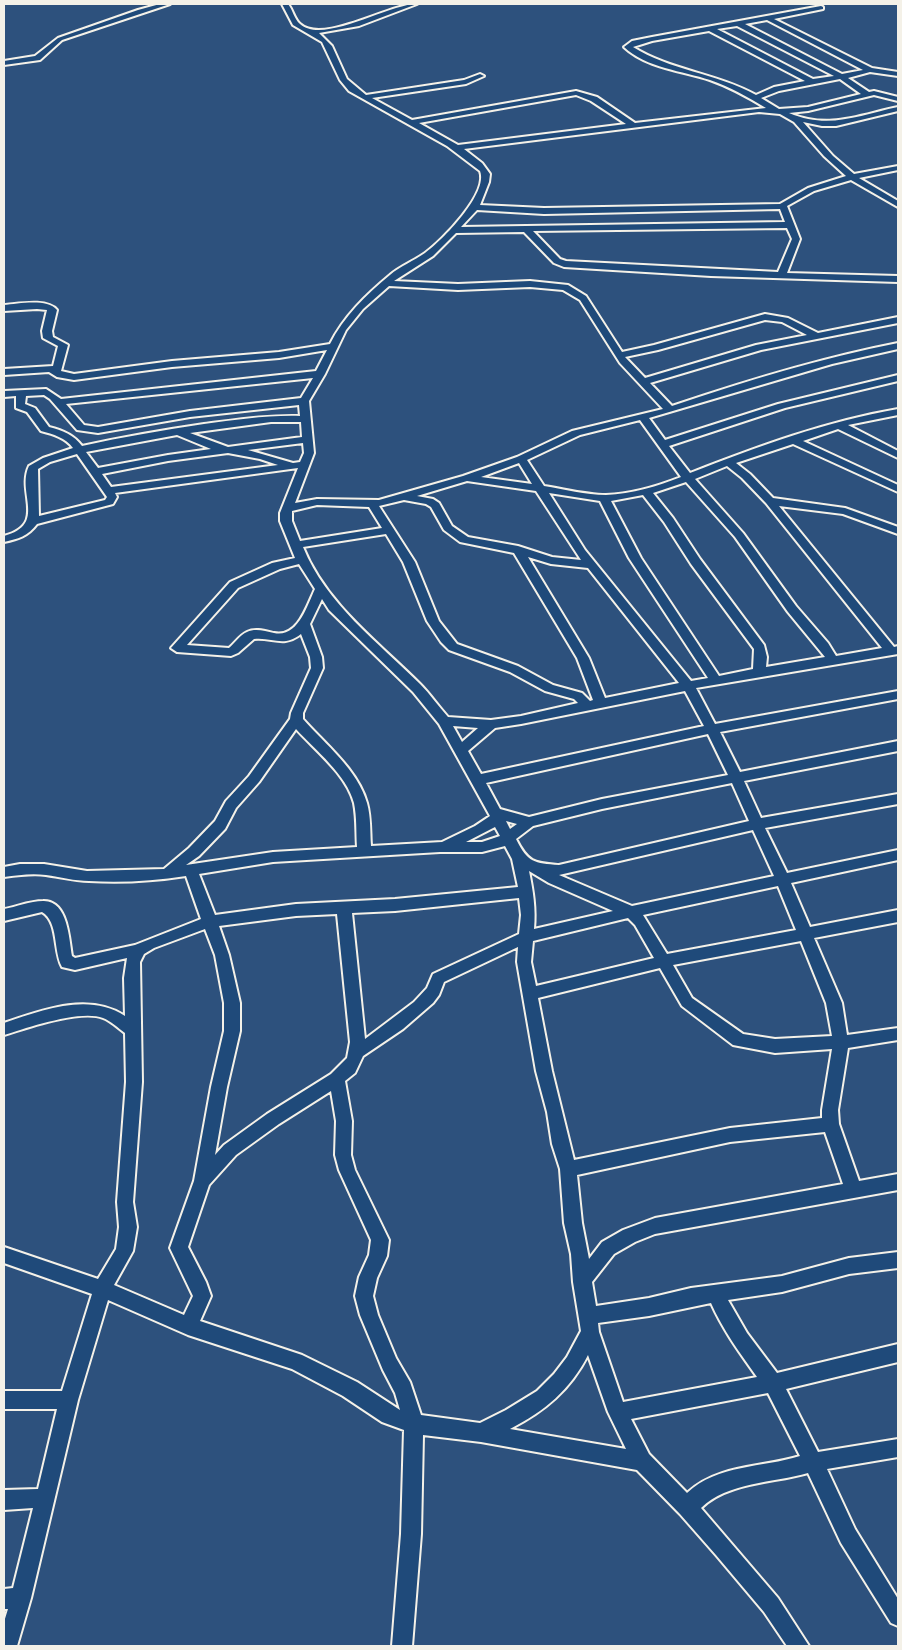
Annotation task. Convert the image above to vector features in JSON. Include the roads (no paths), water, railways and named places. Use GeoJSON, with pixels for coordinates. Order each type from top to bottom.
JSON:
{"type":"FeatureCollection","features":[{"type":"Feature","properties":{"kind":"street"},"geometry":{"type":"LineString","coordinates":[[4,62],[37,58],[60,39],[146,9],[166,4]]}},
{"type":"Feature","properties":{"kind":"street"},"geometry":{"type":"LineString","coordinates":[[285,4],[289,8],[291,19],[297,26],[314,32],[328,45],[339,74],[345,83],[456,148],[477,164],[486,174],[485,182],[475,207],[430,254],[400,272],[350,318],[333,346],[320,374],[304,401],[309,453],[286,513],[286,521],[302,560],[334,607],[417,689],[444,721],[478,780],[519,859],[526,892],[528,915],[524,962],[544,1071],[555,1112],[560,1144],[568,1169],[573,1222],[580,1254],[582,1282],[589,1324],[617,1412],[642,1461],[687,1507],[771,1605],[793,1644]]}},
{"type":"Feature","properties":{"kind":"street"},"geometry":{"type":"LineString","coordinates":[[314,32],[357,25],[396,9],[414,4]]}},
{"type":"Feature","properties":{"kind":"street"},"geometry":{"type":"LineString","coordinates":[[821,8],[652,39],[635,43],[628,47],[659,61],[715,79],[756,98],[777,111],[822,124],[836,124],[898,109]]}},
{"type":"Feature","properties":{"kind":"street"},"geometry":{"type":"LineString","coordinates":[[768,18],[870,70],[898,74]]}},
{"type":"Feature","properties":{"kind":"street"},"geometry":{"type":"LineString","coordinates":[[739,24],[842,77],[868,95]]}},
{"type":"Feature","properties":{"kind":"street"},"geometry":{"type":"LineString","coordinates":[[711,29],[814,82]]}},
{"type":"Feature","properties":{"kind":"street"},"geometry":{"type":"LineString","coordinates":[[756,98],[764,93],[870,70]]}},
{"type":"Feature","properties":{"kind":"street"},"geometry":{"type":"LineString","coordinates":[[366,97],[472,81],[480,76]]}},
{"type":"Feature","properties":{"kind":"street"},"geometry":{"type":"LineString","coordinates":[[414,122],[576,93],[594,99],[632,126]]}},
{"type":"Feature","properties":{"kind":"street"},"geometry":{"type":"LineString","coordinates":[[456,148],[759,110],[808,109],[880,93],[898,98]]}},
{"type":"Feature","properties":{"kind":"street"},"geometry":{"type":"LineString","coordinates":[[793,117],[804,125],[823,150],[853,177],[898,205]]}},
{"type":"Feature","properties":{"kind":"street"},"geometry":{"type":"LineString","coordinates":[[475,207],[544,211],[783,206],[809,191],[853,177],[898,168]]}},
{"type":"Feature","properties":{"kind":"street"},"geometry":{"type":"LineString","coordinates":[[782,275],[796,239],[783,206]]}},
{"type":"Feature","properties":{"kind":"street"},"geometry":{"type":"LineString","coordinates":[[454,230],[791,225]]}},
{"type":"Feature","properties":{"kind":"street"},"geometry":{"type":"LineString","coordinates":[[526,230],[557,261],[564,264],[898,279]]}},
{"type":"Feature","properties":{"kind":"street"},"geometry":{"type":"LineString","coordinates":[[388,284],[458,287],[530,284],[565,287],[583,298],[619,355],[670,410]]}},
{"type":"Feature","properties":{"kind":"street"},"geometry":{"type":"LineString","coordinates":[[4,308],[37,306],[52,310],[47,331],[48,338],[63,345],[56,371]]}},
{"type":"Feature","properties":{"kind":"street"},"geometry":{"type":"LineString","coordinates":[[619,355],[655,348],[765,317],[774,317],[795,324],[817,336]]}},
{"type":"Feature","properties":{"kind":"street"},"geometry":{"type":"LineString","coordinates":[[643,382],[759,347],[898,320]]}},
{"type":"Feature","properties":{"kind":"street"},"geometry":{"type":"LineString","coordinates":[[4,372],[43,369],[74,377],[172,364],[279,355],[333,346]]}},
{"type":"Feature","properties":{"kind":"street"},"geometry":{"type":"LineString","coordinates":[[289,508],[317,502],[372,504],[402,497],[467,478],[521,459],[576,433],[670,410],[731,389],[821,364],[898,346]]}},
{"type":"Feature","properties":{"kind":"street"},"geometry":{"type":"LineString","coordinates":[[59,402],[320,374]]}},
{"type":"Feature","properties":{"kind":"street"},"geometry":{"type":"LineString","coordinates":[[664,444],[782,406],[898,378]]}},
{"type":"Feature","properties":{"kind":"street"},"geometry":{"type":"LineString","coordinates":[[21,392],[20,406],[32,410],[45,429],[68,437],[110,491],[112,497],[104,504],[33,521]]}},
{"type":"Feature","properties":{"kind":"street"},"geometry":{"type":"LineString","coordinates":[[4,394],[46,392],[59,402],[81,428],[98,430],[190,414],[304,401]]}},
{"type":"Feature","properties":{"kind":"street"},"geometry":{"type":"LineString","coordinates":[[467,478],[604,498],[662,488],[728,462],[839,424],[894,413],[898,422]]}},
{"type":"Feature","properties":{"kind":"street"},"geometry":{"type":"LineString","coordinates":[[642,416],[688,478],[739,536],[792,609],[824,646],[833,661]]}},
{"type":"Feature","properties":{"kind":"street"},"geometry":{"type":"LineString","coordinates":[[4,539],[22,534],[32,526],[34,468],[37,463],[45,459],[79,450],[178,432],[254,421],[306,419]]}},
{"type":"Feature","properties":{"kind":"street"},"geometry":{"type":"LineString","coordinates":[[839,424],[898,455]]}},
{"type":"Feature","properties":{"kind":"street"},"geometry":{"type":"LineString","coordinates":[[178,432],[226,450],[262,456],[292,466]]}},
{"type":"Feature","properties":{"kind":"street"},"geometry":{"type":"LineString","coordinates":[[96,472],[168,458],[308,439]]}},
{"type":"Feature","properties":{"kind":"street"},"geometry":{"type":"LineString","coordinates":[[793,440],[898,490]]}},
{"type":"Feature","properties":{"kind":"street"},"geometry":{"type":"LineString","coordinates":[[521,459],[560,522],[689,687],[735,777],[783,880],[834,1003],[841,1042],[830,1110],[831,1124],[853,1190]]}},
{"type":"Feature","properties":{"kind":"street"},"geometry":{"type":"LineString","coordinates":[[728,462],[746,476],[770,501],[895,651]]}},
{"type":"Feature","properties":{"kind":"street"},"geometry":{"type":"LineString","coordinates":[[110,491],[306,464]]}},
{"type":"Feature","properties":{"kind":"street"},"geometry":{"type":"LineString","coordinates":[[646,492],[760,648],[761,657],[758,672]]}},
{"type":"Feature","properties":{"kind":"street"},"geometry":{"type":"LineString","coordinates":[[402,497],[429,501],[434,505],[448,528],[464,540],[518,550],[551,560],[592,565]]}},
{"type":"Feature","properties":{"kind":"street"},"geometry":{"type":"LineString","coordinates":[[604,498],[635,558],[717,682]]}},
{"type":"Feature","properties":{"kind":"street"},"geometry":{"type":"LineString","coordinates":[[770,501],[846,511],[898,531]]}},
{"type":"Feature","properties":{"kind":"street"},"geometry":{"type":"LineString","coordinates":[[372,504],[413,570],[426,607],[446,641],[453,647],[514,670],[549,688],[578,696],[594,705]]}},
{"type":"Feature","properties":{"kind":"street"},"geometry":{"type":"LineString","coordinates":[[296,545],[388,530]]}},
{"type":"Feature","properties":{"kind":"street"},"geometry":{"type":"LineString","coordinates":[[518,550],[583,658],[594,705]]}},
{"type":"Feature","properties":{"kind":"street"},"geometry":{"type":"LineString","coordinates":[[302,560],[276,566],[234,585],[177,648],[231,652],[238,649],[248,636],[285,638],[297,632],[304,624],[321,589]]}},
{"type":"Feature","properties":{"kind":"street"},"geometry":{"type":"LineString","coordinates":[[166,874],[194,852],[220,825],[231,804],[254,779],[296,720],[297,713],[317,668],[316,657],[304,624]]}},
{"type":"Feature","properties":{"kind":"street"},"geometry":{"type":"LineString","coordinates":[[444,721],[492,724],[521,720],[717,682],[758,672],[895,651]]}},
{"type":"Feature","properties":{"kind":"street"},"geometry":{"type":"LineString","coordinates":[[478,780],[711,729],[898,695]]}},
{"type":"Feature","properties":{"kind":"street"},"geometry":{"type":"LineString","coordinates":[[296,720],[345,776],[358,795],[362,812],[364,850]]}},
{"type":"Feature","properties":{"kind":"street"},"geometry":{"type":"LineString","coordinates":[[461,750],[492,724]]}},
{"type":"Feature","properties":{"kind":"street"},"geometry":{"type":"LineString","coordinates":[[4,872],[20,869],[44,869],[87,876],[166,874],[273,857],[440,846],[482,847],[498,844],[529,822],[602,804],[898,746]]}},
{"type":"Feature","properties":{"kind":"street"},"geometry":{"type":"LineString","coordinates":[[535,868],[550,871],[575,867],[756,824],[898,799]]}},
{"type":"Feature","properties":{"kind":"street"},"geometry":{"type":"LineString","coordinates":[[440,846],[466,836],[497,816],[529,822]]}},
{"type":"Feature","properties":{"kind":"street"},"geometry":{"type":"LineString","coordinates":[[356,1052],[370,1045],[426,1000],[434,991],[438,978],[526,937],[631,912],[898,855]]}},
{"type":"Feature","properties":{"kind":"street"},"geometry":{"type":"LineString","coordinates":[[519,859],[631,912],[640,921],[687,1002],[740,1040],[775,1046],[841,1042],[898,1034]]}},
{"type":"Feature","properties":{"kind":"street"},"geometry":{"type":"LineString","coordinates":[[188,1326],[202,1296],[200,1288],[179,1248],[202,1181],[219,1087],[230,1039],[232,1003],[222,955],[190,869]]}},
{"type":"Feature","properties":{"kind":"street"},"geometry":{"type":"LineString","coordinates":[[4,915],[44,906],[50,908],[56,914],[67,963],[75,964],[138,950],[149,944],[209,922],[251,915],[526,892]]}},
{"type":"Feature","properties":{"kind":"street"},"geometry":{"type":"LineString","coordinates":[[202,1181],[230,1150],[273,1119],[336,1079],[349,1068],[358,1042],[344,908]]}},
{"type":"Feature","properties":{"kind":"street"},"geometry":{"type":"LineString","coordinates":[[530,994],[664,960],[807,935],[898,916]]}},
{"type":"Feature","properties":{"kind":"street"},"geometry":{"type":"LineString","coordinates":[[7,1646],[12,1598],[44,1498],[69,1400],[102,1289],[124,1251],[128,1227],[125,1185],[134,1082],[133,962],[138,950]]}},
{"type":"Feature","properties":{"kind":"street"},"geometry":{"type":"LineString","coordinates":[[4,1029],[53,1014],[106,1012],[134,1031]]}},
{"type":"Feature","properties":{"kind":"street"},"geometry":{"type":"LineString","coordinates":[[336,1079],[344,1121],[343,1155],[347,1170],[380,1240],[378,1256],[368,1278],[364,1296],[369,1315],[402,1389],[414,1424],[411,1494],[412,1534],[402,1646]]}},
{"type":"Feature","properties":{"kind":"street"},"geometry":{"type":"LineString","coordinates":[[568,1169],[675,1145],[730,1135],[831,1124]]}},
{"type":"Feature","properties":{"kind":"street"},"geometry":{"type":"LineString","coordinates":[[582,1282],[608,1248],[629,1236],[655,1226],[898,1182]]}},
{"type":"Feature","properties":{"kind":"street"},"geometry":{"type":"LineString","coordinates":[[4,1255],[102,1289],[188,1326],[296,1361],[350,1389],[389,1415],[414,1424],[481,1433],[642,1461]]}},
{"type":"Feature","properties":{"kind":"street"},"geometry":{"type":"LineString","coordinates":[[589,1324],[649,1307],[716,1292],[782,1284],[849,1266],[898,1260]]}},
{"type":"Feature","properties":{"kind":"street"},"geometry":{"type":"LineString","coordinates":[[716,1292],[726,1315],[741,1339],[773,1383],[848,1536],[898,1616]]}},
{"type":"Feature","properties":{"kind":"street"},"geometry":{"type":"LineString","coordinates":[[481,1433],[524,1410],[555,1387],[578,1357],[589,1324]]}},
{"type":"Feature","properties":{"kind":"street"},"geometry":{"type":"LineString","coordinates":[[617,1412],[773,1383],[898,1353]]}},
{"type":"Feature","properties":{"kind":"street"},"geometry":{"type":"LineString","coordinates":[[4,1400],[69,1400]]}},
{"type":"Feature","properties":{"kind":"street"},"geometry":{"type":"LineString","coordinates":[[687,1507],[707,1488],[742,1476],[786,1470],[812,1462],[898,1448]]}},
{"type":"Feature","properties":{"kind":"street"},"geometry":{"type":"LineString","coordinates":[[4,1500],[44,1498]]}}]}
